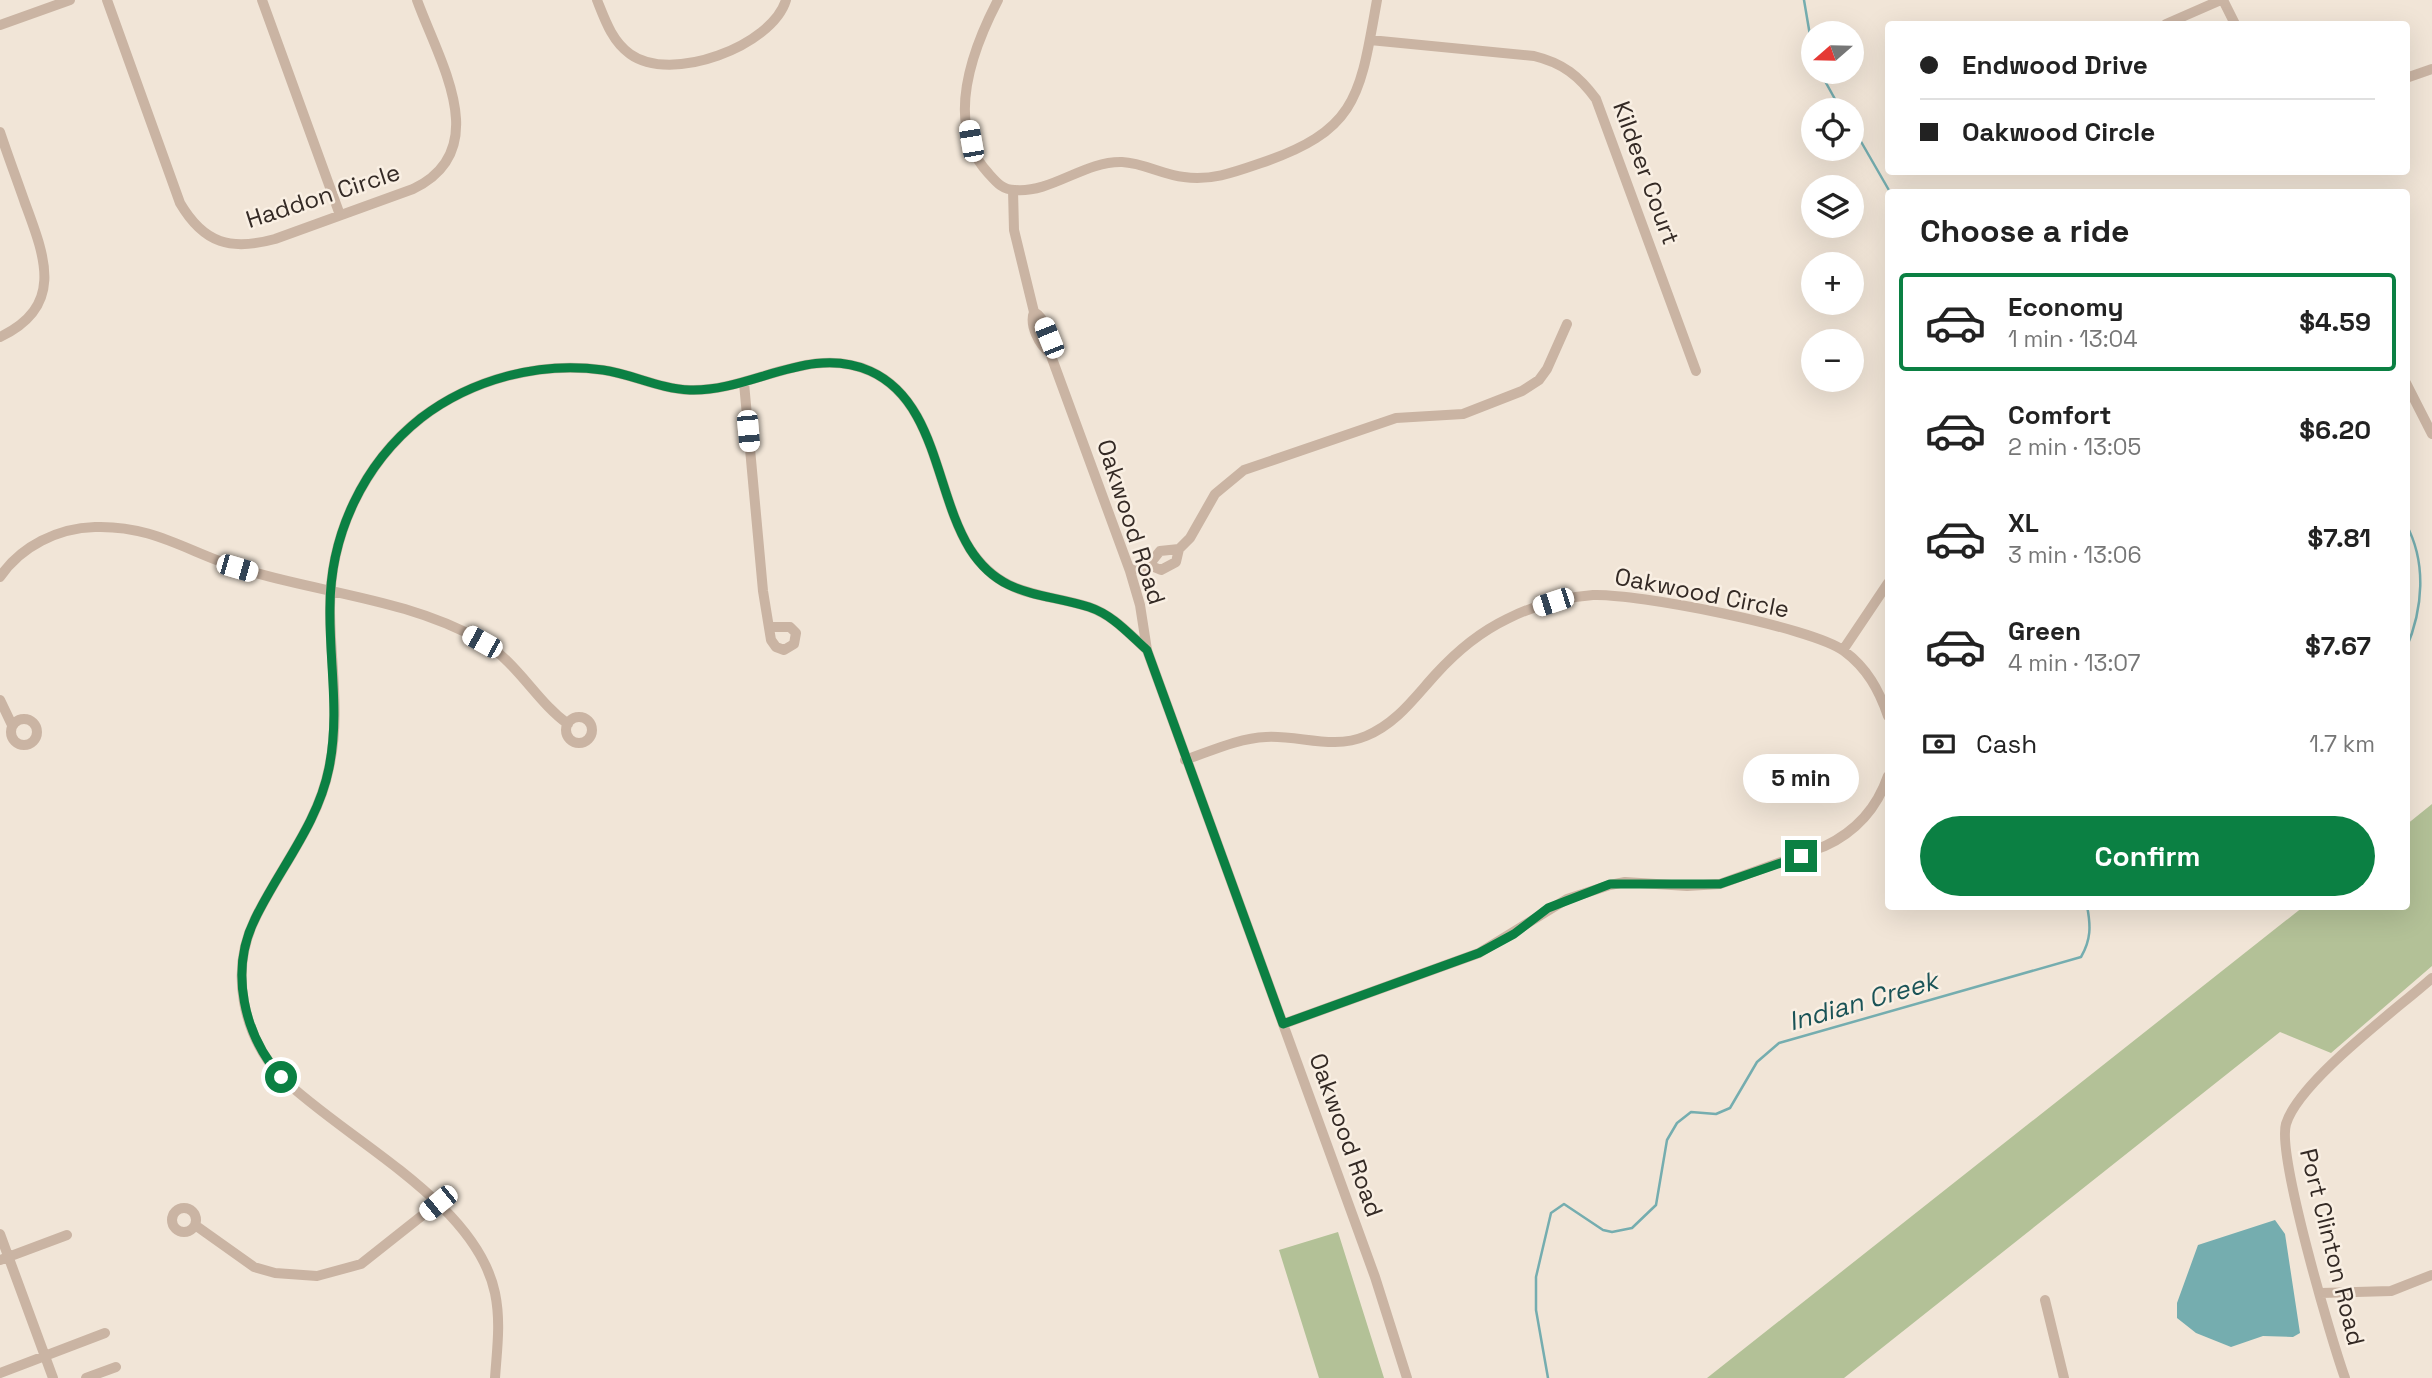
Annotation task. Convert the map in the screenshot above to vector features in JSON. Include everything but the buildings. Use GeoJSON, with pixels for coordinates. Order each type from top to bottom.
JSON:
{"type":"FeatureCollection","features":[{"type":"Feature","properties":{"kind":"street"},"geometry":{"type":"LineString","coordinates":[[0,25],[70,0]]}},
{"type":"Feature","properties":{"kind":"street","name":"Haddon Circle"},"geometry":{"type":"LineString","coordinates":[[107,0],[180,203],[193,224],[225,243],[252,245],[425,183],[447,162],[456,143],[458,128],[453,100],[417,0]]}},
{"type":"Feature","properties":{"kind":"street"},"geometry":{"type":"LineString","coordinates":[[262,0],[340,215]]}},
{"type":"Feature","properties":{"kind":"street"},"geometry":{"type":"LineString","coordinates":[[597,0],[615,39],[631,55],[653,65],[675,66],[760,36],[774,24],[786,0]]}},
{"type":"Feature","properties":{"kind":"street"},"geometry":{"type":"LineString","coordinates":[[998,0],[978,40],[971,62],[967,117],[971,141],[983,167],[1001,187],[1013,191],[1040,187],[1109,163],[1144,165],[1182,177],[1210,178],[1298,151],[1323,136],[1343,115],[1363,75],[1377,0]]}},
{"type":"Feature","properties":{"kind":"street"},"geometry":{"type":"LineString","coordinates":[[2173,21],[2222,0],[2233,21]]}},
{"type":"Feature","properties":{"kind":"street","name":"Kildeer Court"},"geometry":{"type":"LineString","coordinates":[[1370,40],[1534,56],[1560,64],[1582,80],[1596,99],[1696,371]]}},
{"type":"Feature","properties":{"kind":"street"},"geometry":{"type":"LineString","coordinates":[[2410,77],[2432,69]]}},
{"type":"Feature","properties":{"kind":"street"},"geometry":{"type":"LineString","coordinates":[[0,132],[37,233],[46,269],[37,307],[28,319],[0,337]]}},
{"type":"Feature","properties":{"kind":"street","name":"Oakwood Road"},"geometry":{"type":"LineString","coordinates":[[1013,191],[1014,230],[1034,312],[1032,320],[1040,342],[1050,353],[1130,571],[1140,605],[1147,650],[1375,1277],[1407,1378]]}},
{"type":"Feature","properties":{"kind":"street"},"geometry":{"type":"LineString","coordinates":[[1130,571],[1149,565],[1160,551],[1179,549],[1193,532],[1215,494],[1244,470],[1396,418],[1463,414],[1522,391],[1539,380],[1547,369],[1567,324]]}},
{"type":"Feature","properties":{"kind":"street"},"geometry":{"type":"LineString","coordinates":[[495,1378],[498,1311],[488,1271],[468,1233],[438,1203],[281,1077],[261,1050],[244,1005],[244,959],[253,922],[297,846],[317,806],[328,774],[337,698],[332,573],[348,511],[376,466],[421,418],[472,388],[504,376],[544,369],[605,370],[688,390],[744,383],[798,366],[832,361],[852,364],[888,381],[916,416],[961,530],[982,564],[996,577],[1023,592],[1088,607],[1111,617],[1147,650]]}},
{"type":"Feature","properties":{"kind":"street"},"geometry":{"type":"LineString","coordinates":[[744,383],[758,551],[769,627]]}},
{"type":"Feature","properties":{"kind":"street"},"geometry":{"type":"LineString","coordinates":[[2410,391],[2432,434]]}},
{"type":"Feature","properties":{"kind":"street"},"geometry":{"type":"LineString","coordinates":[[0,577],[20,554],[44,539],[73,530],[115,527],[155,533],[237,568],[430,616],[482,642],[519,670],[568,724]]}},
{"type":"Feature","properties":{"kind":"street"},"geometry":{"type":"LineString","coordinates":[[1149,565],[1155,569],[1171,566],[1180,556],[1179,549]]}},
{"type":"Feature","properties":{"kind":"street"},"geometry":{"type":"LineString","coordinates":[[1843,650],[1885,587]]}},
{"type":"Feature","properties":{"kind":"street","name":"Oakwood Circle"},"geometry":{"type":"LineString","coordinates":[[1185,760],[1254,738],[1284,737],[1335,743],[1363,737],[1400,714],[1443,667],[1478,636],[1519,614],[1573,597],[1611,595],[1648,599],[1798,632],[1843,650],[1873,681],[1885,709]]}},
{"type":"Feature","properties":{"kind":"street"},"geometry":{"type":"LineString","coordinates":[[0,700],[12,725]]}},
{"type":"Feature","properties":{"kind":"street"},"geometry":{"type":"LineString","coordinates":[[1283,1024],[1479,953],[1558,904],[1610,884],[1720,884],[1825,846],[1842,838],[1866,816],[1885,781]]}},
{"type":"Feature","properties":{"kind":"street","name":"Port Clinton Road"},"geometry":{"type":"LineString","coordinates":[[2345,1378],[2286,1155],[2286,1124],[2299,1099],[2318,1079],[2432,978]]}},
{"type":"Feature","properties":{"kind":"street"},"geometry":{"type":"LineString","coordinates":[[195,1225],[254,1267],[275,1273],[317,1276],[361,1264],[438,1203]]}},
{"type":"Feature","properties":{"kind":"street"},"geometry":{"type":"LineString","coordinates":[[0,1234],[4,1259],[53,1378]]}},
{"type":"Feature","properties":{"kind":"street"},"geometry":{"type":"LineString","coordinates":[[4,1259],[67,1236]]}},
{"type":"Feature","properties":{"kind":"street"},"geometry":{"type":"LineString","coordinates":[[2321,1293],[2391,1291],[2432,1275]]}},
{"type":"Feature","properties":{"kind":"street"},"geometry":{"type":"LineString","coordinates":[[2045,1300],[2064,1378]]}},
{"type":"Feature","properties":{"kind":"street"},"geometry":{"type":"LineString","coordinates":[[0,1373],[104,1333]]}},
{"type":"Feature","properties":{"kind":"street"},"geometry":{"type":"LineString","coordinates":[[86,1378],[116,1367]]}},
{"type":"Feature","properties":{"kind":"green space"},"geometry":{"type":"Polygon","coordinates":[[[2432,804],[2432,966],[2331,1053],[2280,1032],[1844,1378],[1707,1378],[2299,910],[2410,910],[2410,822],[2432,804]]]}},
{"type":"Feature","properties":{"kind":"green space"},"geometry":{"type":"Polygon","coordinates":[[[1338,1232],[1384,1378],[1319,1378],[1279,1250],[1338,1232]]]}},
{"type":"Feature","properties":{"kind":"water"},"geometry":{"type":"Polygon","coordinates":[[[2275,1220],[2285,1234],[2300,1333],[2293,1337],[2263,1336],[2231,1347],[2196,1333],[2177,1318],[2177,1303],[2198,1245],[2275,1220]]]}},
{"type":"Feature","properties":{"kind":"waterway","name":"Indian Creek"},"geometry":{"type":"LineString","coordinates":[[1804,0],[1808,21]]}},
{"type":"Feature","properties":{"kind":"waterway","name":"Indian Creek"},"geometry":{"type":"LineString","coordinates":[[1827,84],[1834,98]]}},
{"type":"Feature","properties":{"kind":"waterway","name":"Indian Creek"},"geometry":{"type":"LineString","coordinates":[[1864,147],[1888,189]]}},
{"type":"Feature","properties":{"kind":"waterway","name":"Indian Creek"},"geometry":{"type":"LineString","coordinates":[[2410,533],[2420,570],[2419,602],[2410,639]]}},
{"type":"Feature","properties":{"kind":"waterway","name":"Indian Creek"},"geometry":{"type":"LineString","coordinates":[[1548,1378],[1536,1310],[1536,1277],[1551,1213],[1564,1204],[1603,1230],[1612,1232],[1632,1228],[1656,1205],[1667,1140],[1677,1123],[1691,1112],[1716,1114],[1730,1108],[1757,1062],[1779,1043],[2081,957],[2089,933],[2088,910]]}},
{"type":"Feature","properties":{"kind":"route"},"geometry":{"type":"LineString","coordinates":[[281,1077],[261,1050],[251,1029],[244,1005],[244,959],[253,922],[291,858],[317,806],[328,774],[337,698],[330,610],[332,573],[348,511],[376,466],[421,418],[472,388],[504,376],[544,369],[605,370],[688,390],[725,388],[798,366],[832,361],[872,371],[888,381],[911,405],[961,530],[982,564],[996,577],[1023,592],[1088,607],[1111,617],[1147,650],[1283,1024],[1479,953],[1514,934],[1548,908],[1610,884],[1625,882],[1704,887],[1738,879],[1801,856]]}}]}
